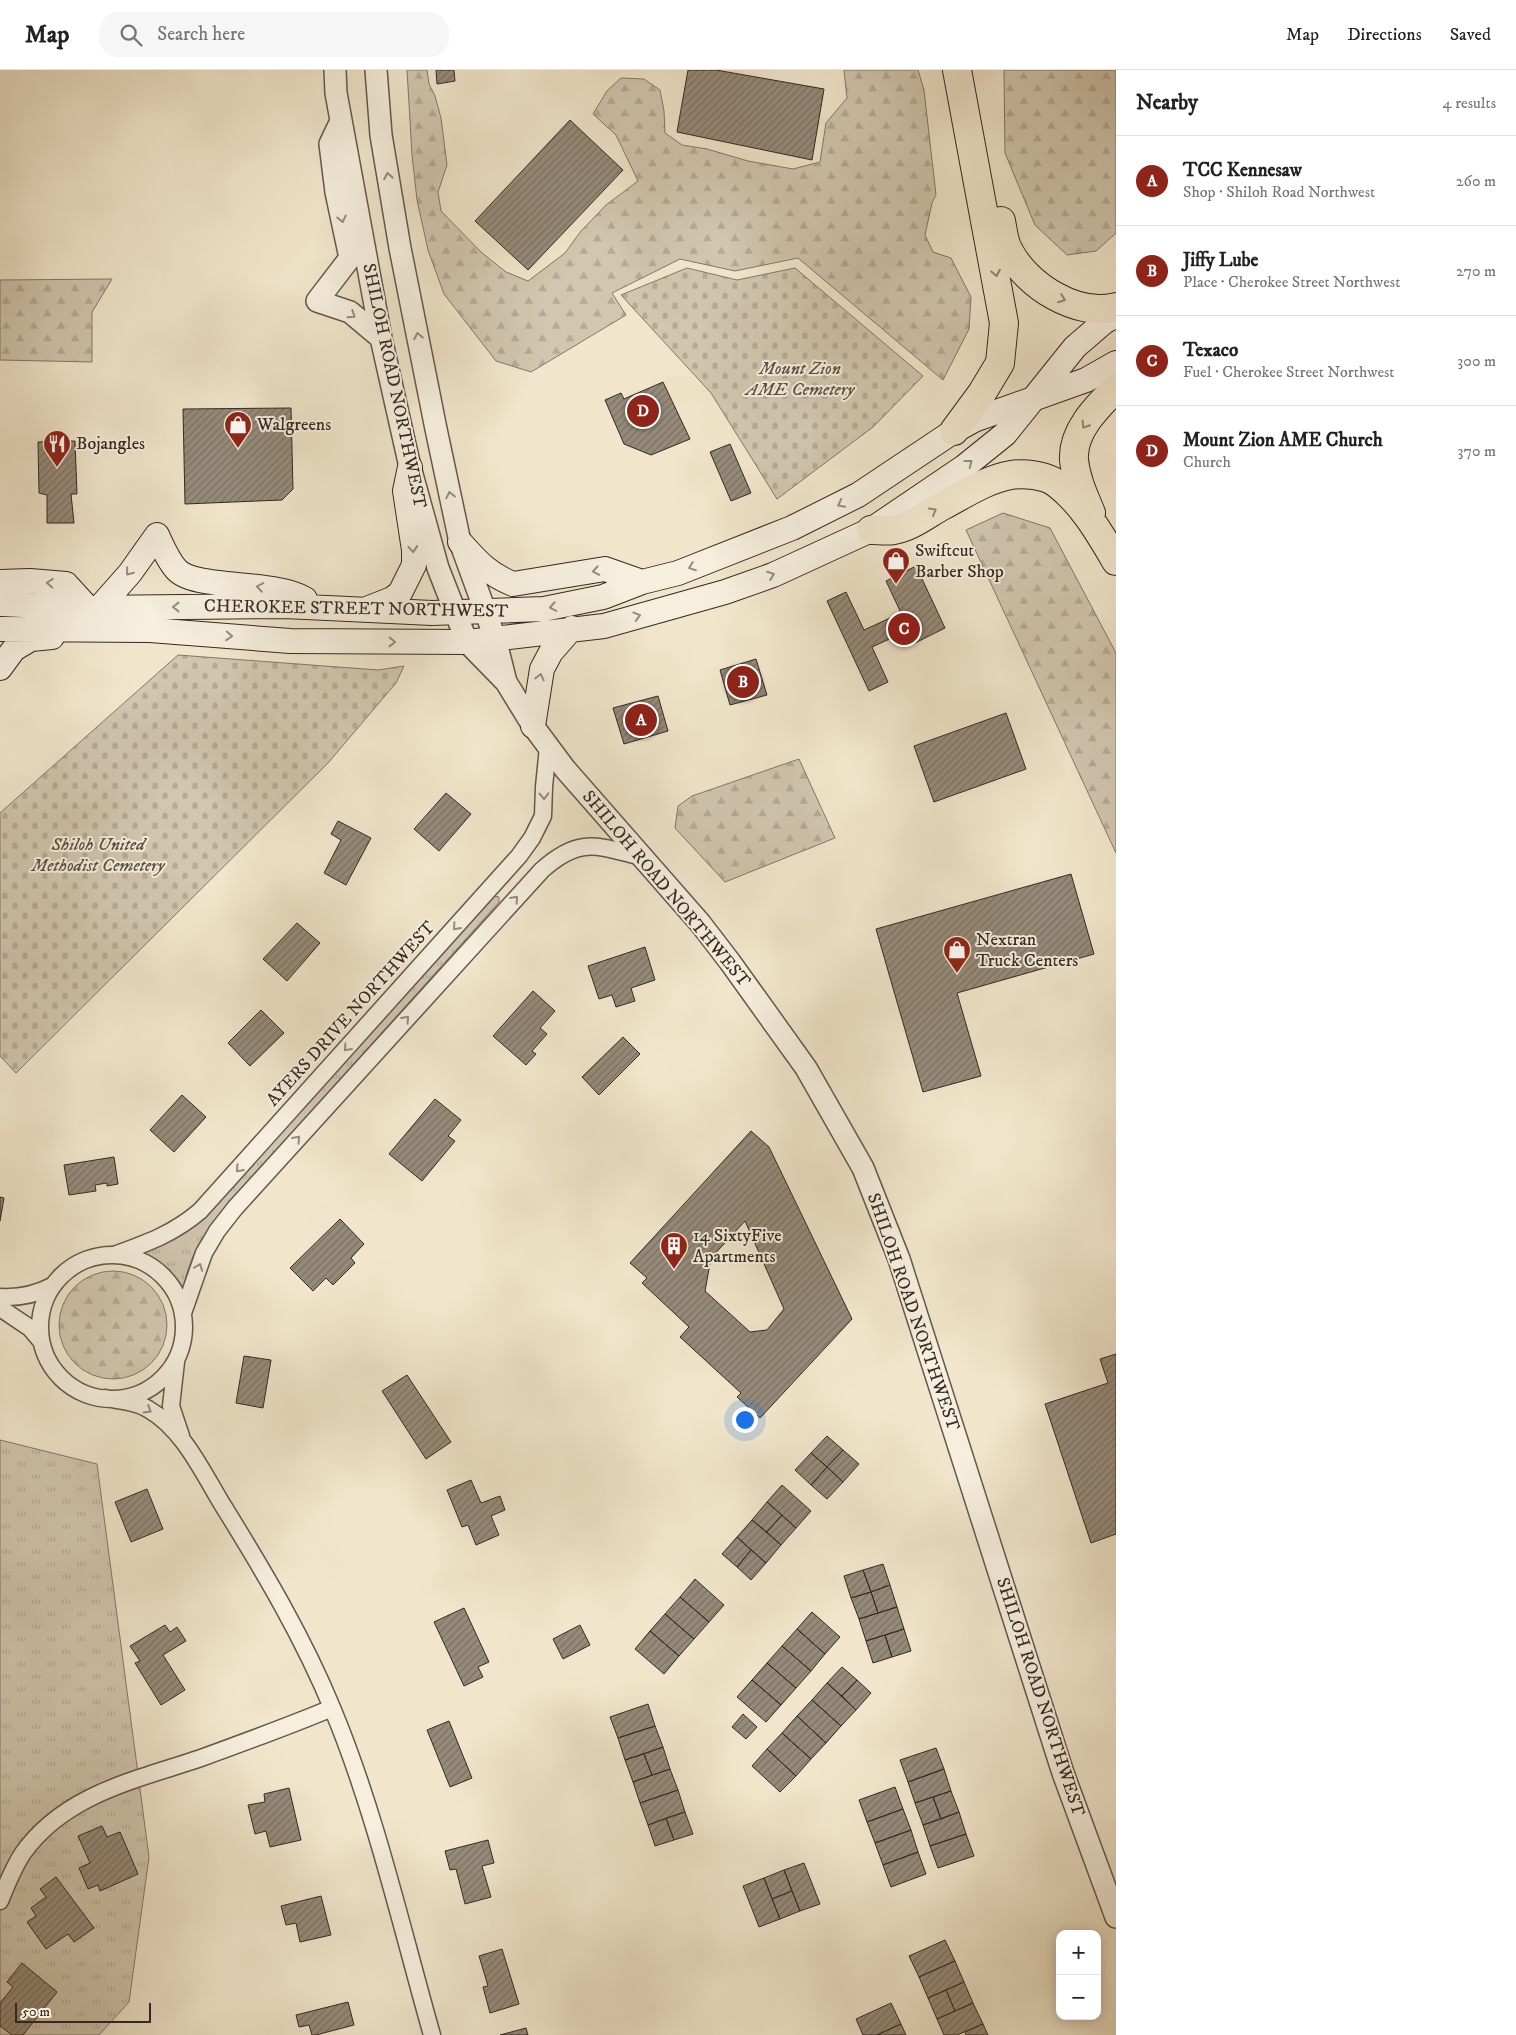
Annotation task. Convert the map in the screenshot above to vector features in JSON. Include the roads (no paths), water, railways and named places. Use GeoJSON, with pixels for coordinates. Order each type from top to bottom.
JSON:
{"type":"FeatureCollection","features":[{"type":"Feature","properties":{"kind":"highway"},"geometry":{"type":"LineString","coordinates":[[954,431],[982,393],[1000,363],[1004,323],[957,70]]}},
{"type":"Feature","properties":{"kind":"highway"},"geometry":{"type":"LineString","coordinates":[[972,70],[990,174],[1008,251],[1031,281],[1058,299],[1084,307],[1110,309],[1116,307]]}},
{"type":"Feature","properties":{"kind":"highway"},"geometry":{"type":"LineString","coordinates":[[1098,531],[1078,480],[1074,459],[1078,437],[1084,426],[1100,404],[1116,388]]}},
{"type":"Feature","properties":{"kind":"highway"},"geometry":{"type":"LineString","coordinates":[[871,530],[893,530],[913,523],[972,490],[1002,478],[1022,475],[1055,482],[1071,497],[1098,531],[1116,561]]}},
{"type":"Feature","properties":{"kind":"main road"},"geometry":{"type":"LineString","coordinates":[[1034,398],[1075,347],[1104,322],[1116,315]]}},
{"type":"Feature","properties":{"kind":"main road"},"geometry":{"type":"LineString","coordinates":[[1034,398],[1086,380],[1116,364]]}},
{"type":"Feature","properties":{"kind":"main road","name":"CHEROKEE STREET NORTHWEST"},"geometry":{"type":"LineString","coordinates":[[0,604],[94,607],[285,606],[321,609],[456,613],[544,609],[603,597],[642,582],[696,566],[768,538],[858,496],[954,431],[974,420],[1034,398]]}},
{"type":"Feature","properties":{"kind":"main road","name":"CHEROKEE STREET NORTHWEST"},"geometry":{"type":"LineString","coordinates":[[0,628],[150,630],[290,641],[467,642],[572,628],[604,626],[726,592],[773,575],[871,530],[964,467],[1005,434],[1034,398]]}},
{"type":"Feature","properties":{"kind":"main road"},"geometry":{"type":"LineString","coordinates":[[365,610],[392,600],[400,593],[414,565],[414,550],[405,491],[410,467]]}},
{"type":"Feature","properties":{"kind":"main road"},"geometry":{"type":"LineString","coordinates":[[0,582],[30,581],[66,584],[94,607],[130,572],[157,536],[176,569],[184,576],[198,581],[254,586],[297,594],[321,609]]}},
{"type":"Feature","properties":{"kind":"main road"},"geometry":{"type":"LineString","coordinates":[[460,542],[484,569],[513,584],[606,570],[642,582]]}},
{"type":"Feature","properties":{"kind":"main road"},"geometry":{"type":"LineString","coordinates":[[533,726],[542,669],[551,652],[572,628]]}},
{"type":"Feature","properties":{"kind":"main road"},"geometry":{"type":"LineString","coordinates":[[0,668],[14,650],[31,639],[111,629]]}},
{"type":"Feature","properties":{"kind":"street","name":"SHILOH ROAD NORTHWEST"},"geometry":{"type":"LineString","coordinates":[[335,70],[336,93],[380,338],[410,467],[438,568],[467,642],[506,682],[548,747],[703,927],[768,1012],[818,1087],[863,1168],[899,1259],[1063,1773],[1116,1917]]}},
{"type":"Feature","properties":{"kind":"street","name":"SHILOH ROAD NORTHWEST"},"geometry":{"type":"LineString","coordinates":[[376,70],[381,135],[400,248],[460,542],[495,638],[506,682]]}},
{"type":"Feature","properties":{"kind":"street"},"geometry":{"type":"LineString","coordinates":[[341,121],[330,144],[336,192],[350,258],[317,301],[350,312],[380,338]]}},
{"type":"Feature","properties":{"kind":"street","name":"AYERS DRIVE NORTHWEST"},"geometry":{"type":"LineString","coordinates":[[114,1255],[163,1237],[183,1226],[200,1211],[519,856],[532,838],[543,816],[548,747]]}},
{"type":"Feature","properties":{"kind":"street"},"geometry":{"type":"LineString","coordinates":[[183,1313],[204,1253],[216,1231],[542,870],[566,851],[581,846],[604,848],[642,857]]}},
{"type":"Feature","properties":{"kind":"street"},"geometry":{"type":"LineString","coordinates":[[105,1398],[123,1398],[141,1393],[156,1384],[167,1373],[176,1359],[182,1345],[184,1329],[183,1313],[174,1291],[159,1272],[142,1261],[114,1255],[102,1255],[82,1260],[65,1271],[52,1286],[43,1305],[40,1323],[41,1341],[47,1358],[57,1374],[71,1386],[87,1394],[105,1398],[135,1404],[148,1409],[182,1440]]}},
{"type":"Feature","properties":{"kind":"street"},"geometry":{"type":"LineString","coordinates":[[0,1297],[39,1293],[52,1286]]}},
{"type":"Feature","properties":{"kind":"street"},"geometry":{"type":"LineString","coordinates":[[0,1308],[30,1328],[41,1341]]}},
{"type":"Feature","properties":{"kind":"street"},"geometry":{"type":"LineString","coordinates":[[176,1359],[171,1406],[182,1440],[269,1580],[332,1708],[346,1743],[374,1830],[432,2035]]}},
{"type":"Feature","properties":{"kind":"street"},"geometry":{"type":"LineString","coordinates":[[0,1901],[14,1868],[32,1841],[54,1820],[81,1801],[111,1787],[202,1757],[332,1708]]}},
{"type":"Feature","properties":{"kind":"place","name":"Mount Zion AME Church"},"geometry":{"type":"Point","coordinates":[643,411]}},
{"type":"Feature","properties":{"kind":"place","name":"Walgreens"},"geometry":{"type":"Point","coordinates":[238,449]}},
{"type":"Feature","properties":{"kind":"place","name":"Bojangles"},"geometry":{"type":"Point","coordinates":[57,468]}},
{"type":"Feature","properties":{"kind":"place","name":"Swiftcut Barber Shop"},"geometry":{"type":"Point","coordinates":[896,585]}},
{"type":"Feature","properties":{"kind":"place","name":"Texaco"},"geometry":{"type":"Point","coordinates":[904,629]}},
{"type":"Feature","properties":{"kind":"place","name":"Jiffy Lube"},"geometry":{"type":"Point","coordinates":[743,682]}},
{"type":"Feature","properties":{"kind":"place","name":"TCC Kennesaw"},"geometry":{"type":"Point","coordinates":[641,720]}},
{"type":"Feature","properties":{"kind":"place","name":"Nextran Truck Centers"},"geometry":{"type":"Point","coordinates":[957,974]}},
{"type":"Feature","properties":{"kind":"place","name":"14 SixtyFive Apartments"},"geometry":{"type":"Point","coordinates":[674,1270]}},
{"type":"Feature","properties":{"kind":"park label","name":"Mount Zion AME Cemetery"},"geometry":{"type":"Point","coordinates":[800,379]}},
{"type":"Feature","properties":{"kind":"park label","name":"Shiloh United Methodist Cemetery"},"geometry":{"type":"Point","coordinates":[98,855]}}]}
